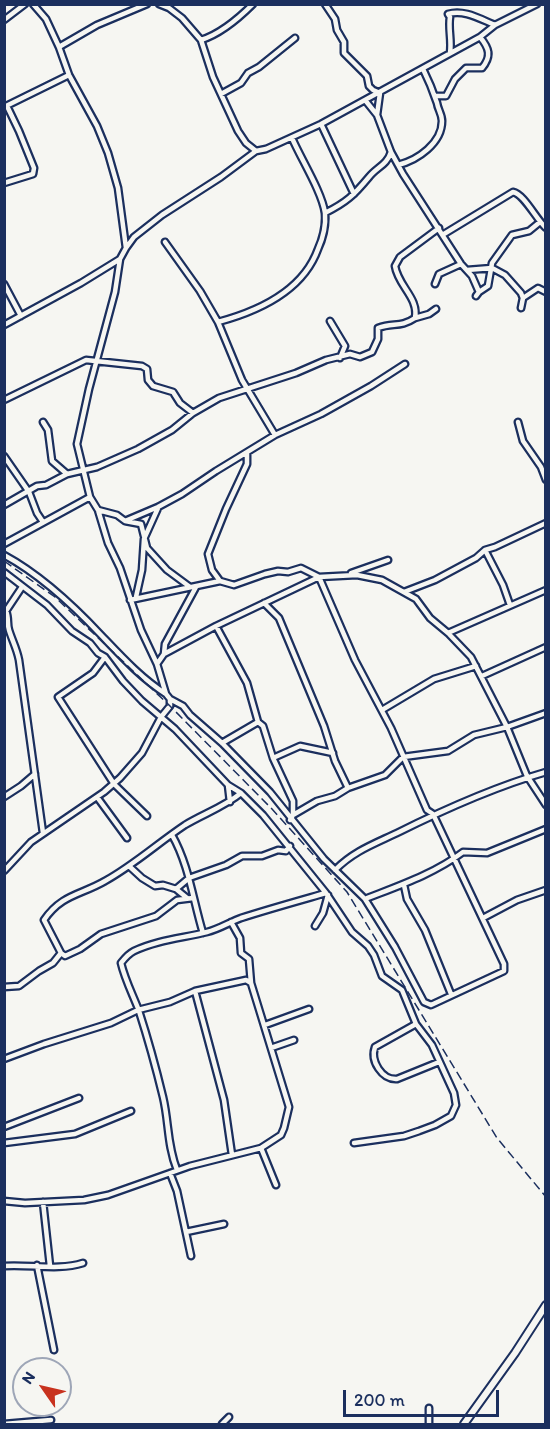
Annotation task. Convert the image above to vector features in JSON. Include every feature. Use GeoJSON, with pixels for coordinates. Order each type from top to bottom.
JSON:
{"type":"FeatureCollection","features":[{"type":"Feature","properties":{"kind":"street"},"geometry":{"type":"LineString","coordinates":[[4,20],[26,4]]}},
{"type":"Feature","properties":{"kind":"street"},"geometry":{"type":"LineString","coordinates":[[33,4],[46,19],[69,75],[97,126],[108,153],[118,188],[126,248]]}},
{"type":"Feature","properties":{"kind":"street"},"geometry":{"type":"LineString","coordinates":[[59,46],[97,25],[147,4]]}},
{"type":"Feature","properties":{"kind":"street"},"geometry":{"type":"LineString","coordinates":[[159,4],[182,18],[201,40],[238,132],[256,151]]}},
{"type":"Feature","properties":{"kind":"street"},"geometry":{"type":"LineString","coordinates":[[201,40],[222,30],[253,4]]}},
{"type":"Feature","properties":{"kind":"street"},"geometry":{"type":"LineString","coordinates":[[325,4],[344,42],[344,53],[367,76],[369,86],[380,93]]}},
{"type":"Feature","properties":{"kind":"street"},"geometry":{"type":"LineString","coordinates":[[166,694],[157,664],[141,630],[120,568],[108,543],[98,510],[90,497],[76,444],[115,292],[120,259],[134,237],[162,215],[256,151],[292,138],[321,124],[480,37],[524,7],[537,4]]}},
{"type":"Feature","properties":{"kind":"street"},"geometry":{"type":"LineString","coordinates":[[450,54],[452,41],[448,14],[452,12],[469,14],[495,25]]}},
{"type":"Feature","properties":{"kind":"street"},"geometry":{"type":"LineString","coordinates":[[436,96],[446,96],[455,79],[466,68],[482,68],[487,62],[488,48],[480,37]]}},
{"type":"Feature","properties":{"kind":"street"},"geometry":{"type":"LineString","coordinates":[[221,94],[241,82],[248,73],[259,68],[295,38]]}},
{"type":"Feature","properties":{"kind":"street"},"geometry":{"type":"LineString","coordinates":[[398,165],[407,163],[431,146],[442,122],[436,96],[423,69]]}},
{"type":"Feature","properties":{"kind":"street"},"geometry":{"type":"LineString","coordinates":[[4,183],[33,174],[34,168],[20,131],[6,106],[69,75]]}},
{"type":"Feature","properties":{"kind":"street"},"geometry":{"type":"LineString","coordinates":[[377,115],[380,93]]}},
{"type":"Feature","properties":{"kind":"street"},"geometry":{"type":"LineString","coordinates":[[365,100],[377,115],[398,165],[467,270],[478,294],[488,286],[492,263],[513,235],[530,231],[540,222]]}},
{"type":"Feature","properties":{"kind":"street"},"geometry":{"type":"LineString","coordinates":[[321,124],[354,194]]}},
{"type":"Feature","properties":{"kind":"street"},"geometry":{"type":"LineString","coordinates":[[218,322],[254,310],[291,288],[305,276],[315,258],[322,239],[325,213],[320,197],[292,138]]}},
{"type":"Feature","properties":{"kind":"street"},"geometry":{"type":"LineString","coordinates":[[325,213],[343,204],[354,194],[389,160],[391,152]]}},
{"type":"Feature","properties":{"kind":"street"},"geometry":{"type":"LineString","coordinates":[[444,234],[513,192],[520,195],[546,228]]}},
{"type":"Feature","properties":{"kind":"street"},"geometry":{"type":"LineString","coordinates":[[415,318],[415,303],[397,277],[394,266],[400,257],[439,228]]}},
{"type":"Feature","properties":{"kind":"street"},"geometry":{"type":"LineString","coordinates":[[165,242],[200,291],[218,322],[246,388],[275,435]]}},
{"type":"Feature","properties":{"kind":"street"},"geometry":{"type":"LineString","coordinates":[[4,325],[81,284],[120,259]]}},
{"type":"Feature","properties":{"kind":"street"},"geometry":{"type":"LineString","coordinates":[[435,284],[439,274],[461,264]]}},
{"type":"Feature","properties":{"kind":"street"},"geometry":{"type":"LineString","coordinates":[[467,270],[492,268],[505,275],[524,298]]}},
{"type":"Feature","properties":{"kind":"street"},"geometry":{"type":"LineString","coordinates":[[4,284],[21,316]]}},
{"type":"Feature","properties":{"kind":"street"},"geometry":{"type":"LineString","coordinates":[[521,308],[524,298],[538,288],[546,292]]}},
{"type":"Feature","properties":{"kind":"street"},"geometry":{"type":"LineString","coordinates":[[4,505],[37,486],[46,485],[67,474],[82,471],[138,449],[172,430],[193,413],[219,398],[296,373],[326,360],[350,354],[360,357],[372,352],[378,339],[378,328],[405,324],[436,309]]}},
{"type":"Feature","properties":{"kind":"street"},"geometry":{"type":"LineString","coordinates":[[330,321],[345,346],[340,358]]}},
{"type":"Feature","properties":{"kind":"street"},"geometry":{"type":"LineString","coordinates":[[4,400],[86,360],[96,360],[142,366],[147,369],[148,380],[153,386],[173,392],[180,403],[193,413]]}},
{"type":"Feature","properties":{"kind":"street"},"geometry":{"type":"LineString","coordinates":[[125,521],[158,507],[275,435],[321,414],[405,364]]}},
{"type":"Feature","properties":{"kind":"street"},"geometry":{"type":"LineString","coordinates":[[43,422],[48,430],[52,461],[67,474]]}},
{"type":"Feature","properties":{"kind":"street"},"geometry":{"type":"LineString","coordinates":[[518,422],[523,441],[541,467],[546,480]]}},
{"type":"Feature","properties":{"kind":"street"},"geometry":{"type":"LineString","coordinates":[[220,581],[212,570],[208,554],[247,464],[247,453]]}},
{"type":"Feature","properties":{"kind":"street"},"geometry":{"type":"LineString","coordinates":[[4,456],[29,492],[43,522]]}},
{"type":"Feature","properties":{"kind":"street"},"geometry":{"type":"LineString","coordinates":[[4,470],[11,467]]}},
{"type":"Feature","properties":{"kind":"street"},"geometry":{"type":"LineString","coordinates":[[4,544],[90,497]]}},
{"type":"Feature","properties":{"kind":"street"},"geometry":{"type":"LineString","coordinates":[[136,597],[142,570],[144,539],[158,507]]}},
{"type":"Feature","properties":{"kind":"street"},"geometry":{"type":"LineString","coordinates":[[98,510],[117,515],[125,521],[141,524],[147,548],[167,570],[190,587]]}},
{"type":"Feature","properties":{"kind":"street"},"geometry":{"type":"LineString","coordinates":[[404,592],[435,580],[476,558],[485,550],[546,523]]}},
{"type":"Feature","properties":{"kind":"street"},"geometry":{"type":"LineString","coordinates":[[485,550],[504,585],[510,605]]}},
{"type":"Feature","properties":{"kind":"street"},"geometry":{"type":"LineString","coordinates":[[4,555],[27,567],[44,581],[152,685],[183,706],[270,792],[335,870],[365,899],[395,947],[424,1002],[431,1005],[504,971],[504,964],[483,918],[433,814],[428,810],[382,710],[355,660],[319,578],[301,568],[288,572],[278,571],[265,574],[234,585],[220,581],[130,600]]}},
{"type":"Feature","properties":{"kind":"street"},"geometry":{"type":"LineString","coordinates":[[346,575],[388,560]]}},
{"type":"Feature","properties":{"kind":"street"},"geometry":{"type":"LineString","coordinates":[[4,572],[47,605],[72,631],[90,643],[152,711],[161,717],[228,785],[241,793],[290,846],[327,894],[352,933],[368,946],[382,976],[402,990],[416,1024],[432,1044],[457,1100],[451,1116],[435,1125],[404,1136],[354,1143]]}},
{"type":"Feature","properties":{"kind":"street"},"geometry":{"type":"LineString","coordinates":[[157,664],[164,654],[216,626],[319,578],[346,575],[369,576],[416,599],[430,618],[471,657],[507,727],[527,776],[546,805]]}},
{"type":"Feature","properties":{"kind":"street"},"geometry":{"type":"LineString","coordinates":[[164,654],[165,644],[196,586]]}},
{"type":"Feature","properties":{"kind":"street"},"geometry":{"type":"LineString","coordinates":[[22,587],[6,611],[9,618],[8,628],[19,660],[43,833]]}},
{"type":"Feature","properties":{"kind":"street"},"geometry":{"type":"LineString","coordinates":[[448,633],[546,590]]}},
{"type":"Feature","properties":{"kind":"street"},"geometry":{"type":"LineString","coordinates":[[264,603],[279,618],[348,788]]}},
{"type":"Feature","properties":{"kind":"street"},"geometry":{"type":"LineString","coordinates":[[216,626],[247,683],[258,722],[263,726],[273,758],[293,801],[292,817]]}},
{"type":"Feature","properties":{"kind":"street"},"geometry":{"type":"LineString","coordinates":[[482,676],[546,647]]}},
{"type":"Feature","properties":{"kind":"street"},"geometry":{"type":"LineString","coordinates":[[105,657],[93,673],[58,697],[114,784],[147,816]]}},
{"type":"Feature","properties":{"kind":"street"},"geometry":{"type":"LineString","coordinates":[[382,710],[434,679],[476,666]]}},
{"type":"Feature","properties":{"kind":"street"},"geometry":{"type":"LineString","coordinates":[[4,871],[31,842],[114,784],[142,753],[161,717],[170,706],[170,699]]}},
{"type":"Feature","properties":{"kind":"street"},"geometry":{"type":"LineString","coordinates":[[292,817],[317,801],[385,775],[403,757],[448,751],[474,735],[507,727],[546,713]]}},
{"type":"Feature","properties":{"kind":"street"},"geometry":{"type":"LineString","coordinates":[[222,743],[258,722]]}},
{"type":"Feature","properties":{"kind":"street"},"geometry":{"type":"LineString","coordinates":[[273,758],[300,746],[333,753]]}},
{"type":"Feature","properties":{"kind":"street"},"geometry":{"type":"LineString","coordinates":[[335,870],[350,855],[433,814],[527,776],[546,772]]}},
{"type":"Feature","properties":{"kind":"street"},"geometry":{"type":"LineString","coordinates":[[4,796],[35,774]]}},
{"type":"Feature","properties":{"kind":"street"},"geometry":{"type":"LineString","coordinates":[[228,785],[230,801]]}},
{"type":"Feature","properties":{"kind":"street"},"geometry":{"type":"LineString","coordinates":[[193,898],[177,900],[156,916],[101,934],[80,949],[65,956],[44,923],[46,916],[69,896],[104,882],[186,825],[241,793]]}},
{"type":"Feature","properties":{"kind":"street"},"geometry":{"type":"LineString","coordinates":[[97,797],[127,838]]}},
{"type":"Feature","properties":{"kind":"street"},"geometry":{"type":"LineString","coordinates":[[365,899],[404,885],[463,852],[487,853],[546,829]]}},
{"type":"Feature","properties":{"kind":"street"},"geometry":{"type":"LineString","coordinates":[[172,835],[180,849],[203,933]]}},
{"type":"Feature","properties":{"kind":"street"},"geometry":{"type":"LineString","coordinates":[[165,840],[180,849]]}},
{"type":"Feature","properties":{"kind":"street"},"geometry":{"type":"LineString","coordinates":[[177,888],[189,878],[226,865],[242,856],[262,856],[278,850],[286,851],[290,846]]}},
{"type":"Feature","properties":{"kind":"street"},"geometry":{"type":"LineString","coordinates":[[129,866],[155,886],[177,888],[185,898],[193,898]]}},
{"type":"Feature","properties":{"kind":"street"},"geometry":{"type":"LineString","coordinates":[[404,885],[407,899],[425,930],[451,994]]}},
{"type":"Feature","properties":{"kind":"street"},"geometry":{"type":"LineString","coordinates":[[483,918],[518,900],[546,890]]}},
{"type":"Feature","properties":{"kind":"street"},"geometry":{"type":"LineString","coordinates":[[177,1170],[168,1144],[164,1098],[138,1010],[121,963],[126,956],[135,951],[161,942],[203,933],[231,922],[327,894]]}},
{"type":"Feature","properties":{"kind":"street"},"geometry":{"type":"LineString","coordinates":[[315,926],[323,913],[327,894]]}},
{"type":"Feature","properties":{"kind":"street"},"geometry":{"type":"LineString","coordinates":[[4,1201],[43,1202],[108,1196],[177,1170],[261,1148],[281,1135],[289,1107],[251,983],[249,959],[241,953],[240,938],[231,922]]}},
{"type":"Feature","properties":{"kind":"street"},"geometry":{"type":"LineString","coordinates":[[4,987],[19,986],[53,963],[61,953]]}},
{"type":"Feature","properties":{"kind":"street"},"geometry":{"type":"LineString","coordinates":[[4,1059],[111,1023],[138,1010],[170,1002],[195,991],[246,980],[251,983]]}},
{"type":"Feature","properties":{"kind":"street"},"geometry":{"type":"LineString","coordinates":[[195,991],[224,1100],[232,1155]]}},
{"type":"Feature","properties":{"kind":"street"},"geometry":{"type":"LineString","coordinates":[[265,1025],[309,1009]]}},
{"type":"Feature","properties":{"kind":"street"},"geometry":{"type":"LineString","coordinates":[[416,1024],[375,1047],[374,1056],[381,1073],[391,1079],[397,1079],[439,1062]]}},
{"type":"Feature","properties":{"kind":"street"},"geometry":{"type":"LineString","coordinates":[[271,1048],[294,1040]]}},
{"type":"Feature","properties":{"kind":"street"},"geometry":{"type":"LineString","coordinates":[[4,1127],[79,1098]]}},
{"type":"Feature","properties":{"kind":"street"},"geometry":{"type":"LineString","coordinates":[[4,1143],[75,1134],[131,1111]]}},
{"type":"Feature","properties":{"kind":"street"},"geometry":{"type":"LineString","coordinates":[[261,1148],[276,1185]]}},
{"type":"Feature","properties":{"kind":"street"},"geometry":{"type":"LineString","coordinates":[[170,1173],[177,1191],[191,1256]]}},
{"type":"Feature","properties":{"kind":"street"},"geometry":{"type":"LineString","coordinates":[[43,1202],[50,1266]]}},
{"type":"Feature","properties":{"kind":"street"},"geometry":{"type":"LineString","coordinates":[[186,1232],[224,1224]]}},
{"type":"Feature","properties":{"kind":"street"},"geometry":{"type":"LineString","coordinates":[[4,1266],[72,1267],[82,1263]]}},
{"type":"Feature","properties":{"kind":"street"},"geometry":{"type":"LineString","coordinates":[[37,1265],[54,1350]]}},
{"type":"Feature","properties":{"kind":"street"},"geometry":{"type":"LineString","coordinates":[[464,1425],[546,1305]]}},
{"type":"Feature","properties":{"kind":"street"},"geometry":{"type":"LineString","coordinates":[[429,1408],[429,1425]]}},
{"type":"Feature","properties":{"kind":"street"},"geometry":{"type":"LineString","coordinates":[[222,1425],[229,1417]]}},
{"type":"Feature","properties":{"kind":"street"},"geometry":{"type":"LineString","coordinates":[[4,1424],[51,1420]]}},
{"type":"Feature","properties":{"kind":"railway"},"geometry":{"type":"LineString","coordinates":[[4,561],[55,597],[170,706],[272,809],[347,892],[497,1138],[546,1197]]}}]}
